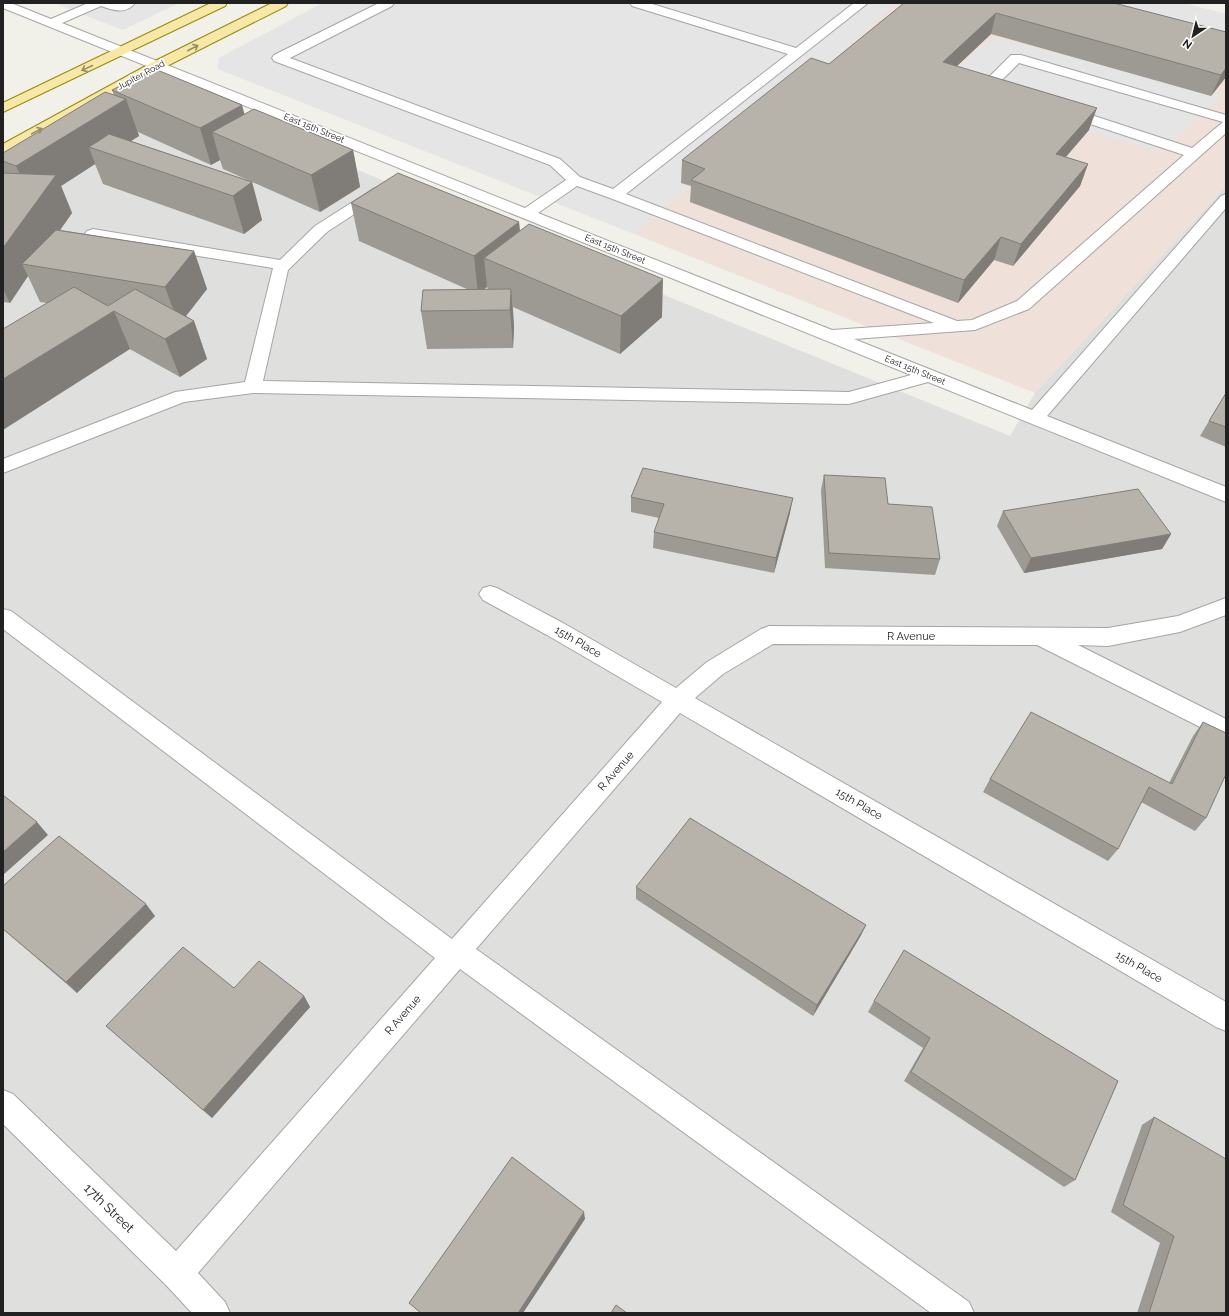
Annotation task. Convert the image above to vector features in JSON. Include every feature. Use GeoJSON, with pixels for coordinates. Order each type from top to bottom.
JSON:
{"type":"FeatureCollection","features":[{"type":"Feature","properties":{"kind":"main road"},"geometry":{"type":"LineString","coordinates":[[3,108],[222,3]]}},
{"type":"Feature","properties":{"kind":"main road","name":"Jupiter Road"},"geometry":{"type":"LineString","coordinates":[[3,150],[158,65],[282,3]]}},
{"type":"Feature","properties":{"kind":"street"},"geometry":{"type":"LineString","coordinates":[[52,23],[98,3]]}},
{"type":"Feature","properties":{"kind":"street"},"geometry":{"type":"LineString","coordinates":[[103,3],[117,8],[129,3]]}},
{"type":"Feature","properties":{"kind":"street"},"geometry":{"type":"LineString","coordinates":[[388,3],[279,58],[555,162],[575,180],[955,325]]}},
{"type":"Feature","properties":{"kind":"street"},"geometry":{"type":"LineString","coordinates":[[636,3],[797,53]]}},
{"type":"Feature","properties":{"kind":"street"},"geometry":{"type":"LineString","coordinates":[[662,11],[673,3]]}},
{"type":"Feature","properties":{"kind":"street"},"geometry":{"type":"LineString","coordinates":[[615,195],[862,3]]}},
{"type":"Feature","properties":{"kind":"street","name":"East 15th Street"},"geometry":{"type":"LineString","coordinates":[[3,4],[1226,495]]}},
{"type":"Feature","properties":{"kind":"street"},"geometry":{"type":"LineString","coordinates":[[3,16],[23,12]]}},
{"type":"Feature","properties":{"kind":"street"},"geometry":{"type":"LineString","coordinates":[[1018,96],[988,86],[1016,58],[1226,119]]}},
{"type":"Feature","properties":{"kind":"street"},"geometry":{"type":"LineString","coordinates":[[1055,108],[1195,154]]}},
{"type":"Feature","properties":{"kind":"street"},"geometry":{"type":"LineString","coordinates":[[829,335],[976,324],[1023,305],[1226,126]]}},
{"type":"Feature","properties":{"kind":"street"},"geometry":{"type":"LineString","coordinates":[[253,387],[280,269],[321,229],[414,168]]}},
{"type":"Feature","properties":{"kind":"street"},"geometry":{"type":"LineString","coordinates":[[527,214],[575,180]]}},
{"type":"Feature","properties":{"kind":"street"},"geometry":{"type":"LineString","coordinates":[[1035,418],[1226,199]]}},
{"type":"Feature","properties":{"kind":"street"},"geometry":{"type":"LineString","coordinates":[[93,234],[284,265]]}},
{"type":"Feature","properties":{"kind":"street"},"geometry":{"type":"LineString","coordinates":[[3,466],[181,396],[253,387],[849,398],[930,376]]}},
{"type":"Feature","properties":{"kind":"street","name":"15th Place"},"geometry":{"type":"LineString","coordinates":[[490,594],[555,629],[1226,1017]]}},
{"type":"Feature","properties":{"kind":"street","name":"R Avenue"},"geometry":{"type":"LineString","coordinates":[[178,1274],[677,700],[715,668],[769,635],[1108,637],[1180,624],[1226,606]]}},
{"type":"Feature","properties":{"kind":"street"},"geometry":{"type":"LineString","coordinates":[[3,617],[456,954],[958,1313]]}},
{"type":"Feature","properties":{"kind":"street"},"geometry":{"type":"LineString","coordinates":[[1040,636],[1226,730]]}},
{"type":"Feature","properties":{"kind":"street","name":"17th Street"},"geometry":{"type":"LineString","coordinates":[[3,1104],[178,1274],[214,1313]]}},
{"type":"Feature","properties":{"kind":"shaded area"},"geometry":{"type":"Polygon","coordinates":[[[54,3],[179,3],[123,30],[54,3]]]}},
{"type":"Feature","properties":{"kind":"shaded area"},"geometry":{"type":"Polygon","coordinates":[[[323,3],[1183,3],[1226,14],[1226,186],[1035,393],[218,69],[219,58],[323,3]]]}},
{"type":"Feature","properties":{"kind":"shaded area"},"geometry":{"type":"Polygon","coordinates":[[[323,3],[898,3],[635,234],[218,69],[219,58],[323,3]]]}},
{"type":"Feature","properties":{"kind":"shaded area"},"geometry":{"type":"Polygon","coordinates":[[[1029,3],[1181,3],[1226,15],[1226,56],[1029,3]]]}},
{"type":"Feature","properties":{"kind":"shaded area"},"geometry":{"type":"Polygon","coordinates":[[[994,37],[1223,95],[1160,152],[935,88],[994,37]]]}},
{"type":"Feature","properties":{"kind":"shaded area"},"geometry":{"type":"Polygon","coordinates":[[[159,89],[1010,436],[1035,393],[1226,186],[1226,1313],[3,1313],[3,173],[159,89]]]}},
{"type":"Feature","properties":{"kind":"building"},"geometry":{"type":"Polygon","coordinates":[[[904,3],[1114,3],[1226,32],[1226,68],[1221,75],[996,13],[943,62],[1097,108],[1056,154],[1088,164],[1021,244],[1001,237],[964,280],[691,180],[705,169],[682,160],[811,58],[829,64],[904,3]]]}},
{"type":"Feature","properties":{"kind":"building"},"geometry":{"type":"Polygon","coordinates":[[[155,69],[242,105],[200,128],[112,90],[155,69]]]}},
{"type":"Feature","properties":{"kind":"building"},"geometry":{"type":"Polygon","coordinates":[[[105,92],[126,99],[16,166],[3,161],[3,153],[105,92]]]}},
{"type":"Feature","properties":{"kind":"building"},"geometry":{"type":"Polygon","coordinates":[[[254,109],[353,150],[311,175],[212,132],[254,109]]]}},
{"type":"Feature","properties":{"kind":"building"},"geometry":{"type":"Polygon","coordinates":[[[109,134],[252,182],[233,196],[89,147],[109,134]]]}},
{"type":"Feature","properties":{"kind":"building"},"geometry":{"type":"Polygon","coordinates":[[[3,173],[56,175],[3,248],[3,173]]]}},
{"type":"Feature","properties":{"kind":"building"},"geometry":{"type":"Polygon","coordinates":[[[398,173],[519,222],[474,256],[351,203],[398,173]]]}},
{"type":"Feature","properties":{"kind":"building"},"geometry":{"type":"Polygon","coordinates":[[[529,224],[663,279],[621,316],[484,258],[529,224]]]}},
{"type":"Feature","properties":{"kind":"building"},"geometry":{"type":"Polygon","coordinates":[[[56,230],[194,251],[165,287],[22,264],[56,230]]]}},
{"type":"Feature","properties":{"kind":"building"},"geometry":{"type":"Polygon","coordinates":[[[74,287],[108,306],[135,289],[194,321],[165,339],[114,311],[3,379],[3,329],[74,287]]]}},
{"type":"Feature","properties":{"kind":"building"},"geometry":{"type":"Polygon","coordinates":[[[511,289],[510,310],[421,311],[423,290],[511,289]]]}},
{"type":"Feature","properties":{"kind":"building"},"geometry":{"type":"Polygon","coordinates":[[[1226,393],[1226,427],[1209,421],[1226,393]]]}},
{"type":"Feature","properties":{"kind":"building"},"geometry":{"type":"Polygon","coordinates":[[[643,468],[793,498],[776,558],[654,532],[664,504],[631,497],[643,468]]]}},
{"type":"Feature","properties":{"kind":"building"},"geometry":{"type":"Polygon","coordinates":[[[824,475],[885,478],[888,504],[932,507],[940,559],[829,553],[824,475]]]}},
{"type":"Feature","properties":{"kind":"building"},"geometry":{"type":"Polygon","coordinates":[[[1138,489],[1171,534],[1031,558],[1003,511],[1138,489]]]}},
{"type":"Feature","properties":{"kind":"building"},"geometry":{"type":"Polygon","coordinates":[[[1031,712],[1172,784],[1203,722],[1226,733],[1226,774],[1206,818],[1149,787],[1118,849],[990,779],[1031,712]]]}},
{"type":"Feature","properties":{"kind":"building"},"geometry":{"type":"Polygon","coordinates":[[[3,795],[37,822],[3,852],[3,795]]]}},
{"type":"Feature","properties":{"kind":"building"},"geometry":{"type":"Polygon","coordinates":[[[690,818],[866,925],[817,1005],[636,887],[690,818]]]}},
{"type":"Feature","properties":{"kind":"building"},"geometry":{"type":"Polygon","coordinates":[[[59,836],[146,904],[66,982],[3,929],[3,886],[59,836]]]}},
{"type":"Feature","properties":{"kind":"building"},"geometry":{"type":"Polygon","coordinates":[[[183,947],[234,988],[259,961],[304,996],[203,1110],[106,1026],[183,947]]]}},
{"type":"Feature","properties":{"kind":"building"},"geometry":{"type":"Polygon","coordinates":[[[904,950],[1118,1081],[1075,1180],[911,1072],[930,1038],[874,1001],[904,950]]]}},
{"type":"Feature","properties":{"kind":"building"},"geometry":{"type":"Polygon","coordinates":[[[1154,1117],[1226,1159],[1226,1313],[1149,1313],[1174,1236],[1123,1205],[1154,1117]]]}},
{"type":"Feature","properties":{"kind":"building"},"geometry":{"type":"Polygon","coordinates":[[[512,1157],[584,1212],[518,1313],[421,1313],[409,1303],[512,1157]]]}},
{"type":"Feature","properties":{"kind":"building"},"geometry":{"type":"Polygon","coordinates":[[[616,1305],[627,1313],[611,1313],[616,1305]]]}}]}
